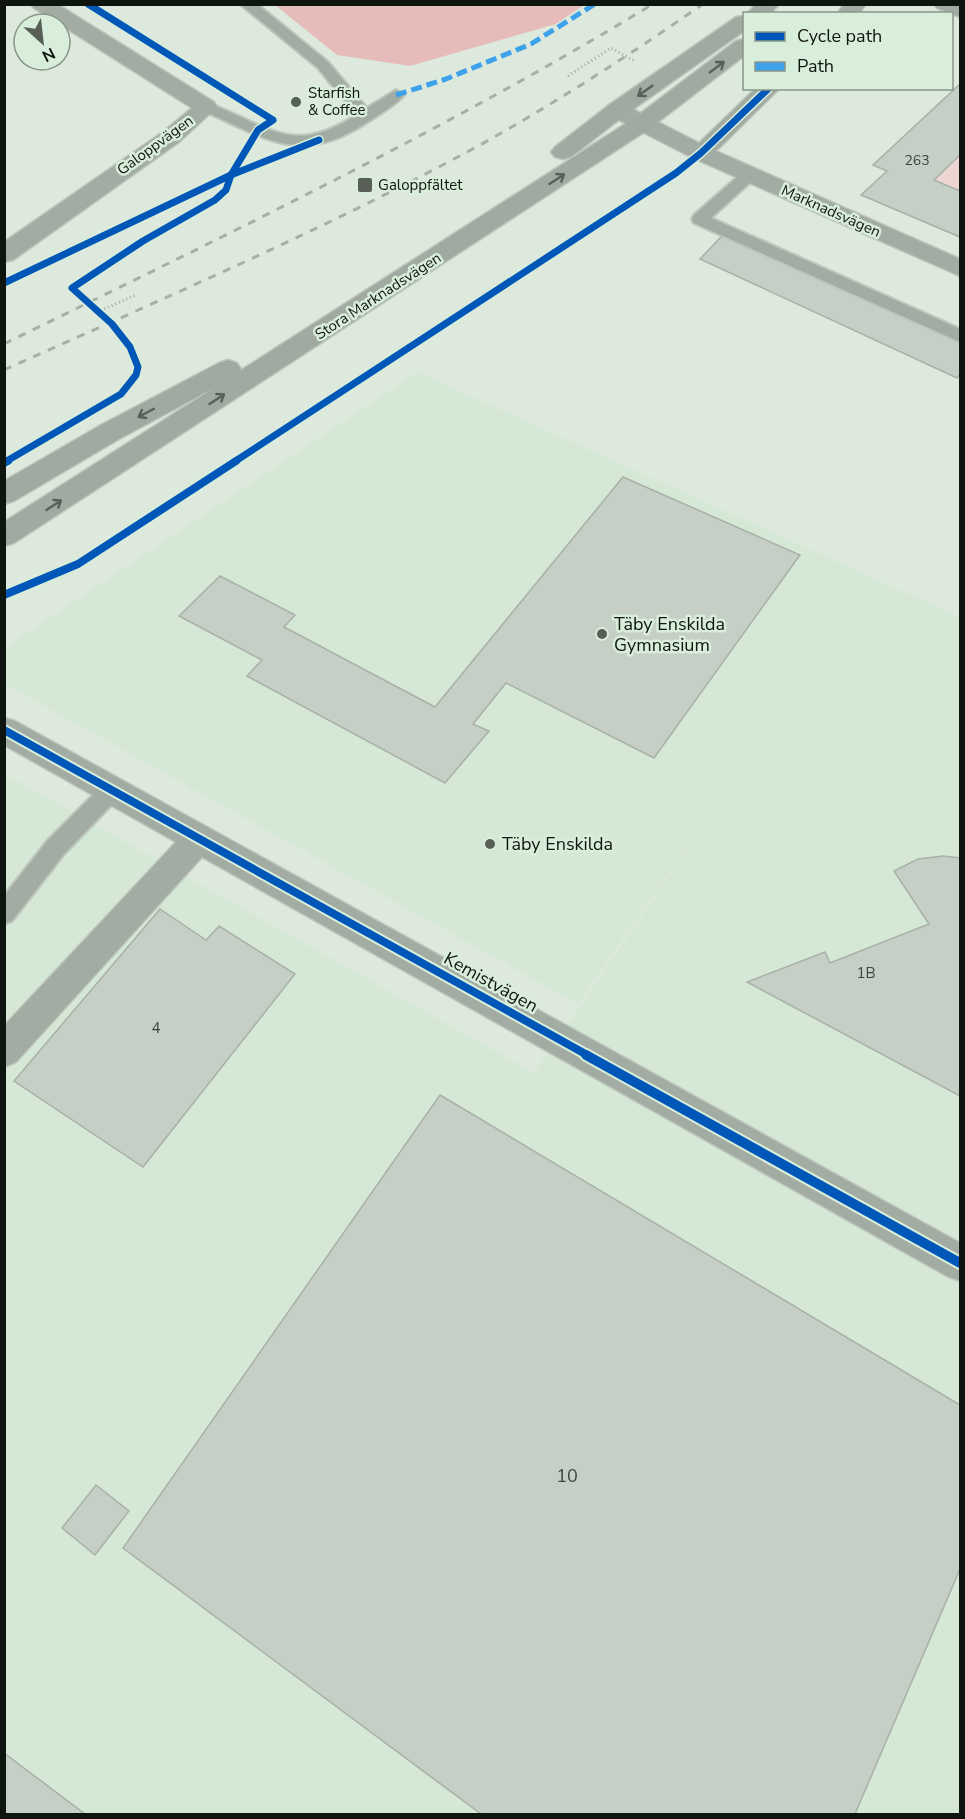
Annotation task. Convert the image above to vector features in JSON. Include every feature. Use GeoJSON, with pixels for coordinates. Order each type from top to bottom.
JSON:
{"type":"FeatureCollection","features":[{"type":"Feature","properties":{"kind":"street","name":"Galoppvägen"},"geometry":{"type":"LineString","coordinates":[[4,254],[171,137],[206,107],[41,4]]}},
{"type":"Feature","properties":{"kind":"street"},"geometry":{"type":"LineString","coordinates":[[944,4],[960,10]]}},
{"type":"Feature","properties":{"kind":"street","name":"Stora Marknadsvägen"},"geometry":{"type":"LineString","coordinates":[[4,494],[111,432],[290,335],[519,185],[617,110],[743,23]]}},
{"type":"Feature","properties":{"kind":"street","name":"Stora Marknadsvägen"},"geometry":{"type":"LineString","coordinates":[[4,537],[641,124],[743,47]]}},
{"type":"Feature","properties":{"kind":"street"},"geometry":{"type":"LineString","coordinates":[[701,153],[767,90]]}},
{"type":"Feature","properties":{"kind":"street","name":"Marknadsvägen"},"geometry":{"type":"LineString","coordinates":[[617,110],[701,153],[960,268]]}},
{"type":"Feature","properties":{"kind":"street","name":"Kemistvägen"},"geometry":{"type":"LineString","coordinates":[[4,730],[960,1263]]}},
{"type":"Feature","properties":{"kind":"street"},"geometry":{"type":"LineString","coordinates":[[4,1051],[198,838]]}},
{"type":"Feature","properties":{"kind":"lane"},"geometry":{"type":"LineString","coordinates":[[247,4],[323,65],[364,115]]}},
{"type":"Feature","properties":{"kind":"lane"},"geometry":{"type":"LineString","coordinates":[[206,107],[258,130],[288,140],[320,140],[396,95]]}},
{"type":"Feature","properties":{"kind":"lane"},"geometry":{"type":"LineString","coordinates":[[749,175],[700,219],[960,336]]}},
{"type":"Feature","properties":{"kind":"lane"},"geometry":{"type":"LineString","coordinates":[[4,914],[56,847],[112,790]]}},
{"type":"Feature","properties":{"kind":"path"},"geometry":{"type":"LineString","coordinates":[[97,312],[136,295]]}},
{"type":"Feature","properties":{"kind":"shaded area"},"geometry":{"type":"Polygon","coordinates":[[[275,5],[584,5],[556,24],[410,66],[337,55],[275,5]]]}},
{"type":"Feature","properties":{"kind":"shaded area"},"geometry":{"type":"Polygon","coordinates":[[[960,155],[960,191],[934,180],[960,155]]]}},
{"type":"Feature","properties":{"kind":"shaded area"},"geometry":{"type":"Polygon","coordinates":[[[417,372],[960,617],[960,1814],[5,1814],[5,774],[534,1073],[778,716],[578,1004],[5,684],[5,648],[417,372]]]}},
{"type":"Feature","properties":{"kind":"building"},"geometry":{"type":"Polygon","coordinates":[[[960,84],[960,155],[934,180],[960,191],[960,237],[861,195],[887,171],[873,165],[960,84]]]}},
{"type":"Feature","properties":{"kind":"building"},"geometry":{"type":"Polygon","coordinates":[[[722,236],[960,341],[960,374],[957,378],[700,259],[722,236]]]}},
{"type":"Feature","properties":{"kind":"building","name":"Täby Enskilda Gymnasium"},"geometry":{"type":"Polygon","coordinates":[[[623,477],[800,555],[654,758],[506,683],[473,724],[489,731],[445,783],[247,676],[262,660],[179,616],[220,576],[295,615],[284,627],[435,707],[623,477]]]}},
{"type":"Feature","properties":{"kind":"building"},"geometry":{"type":"Polygon","coordinates":[[[943,856],[960,858],[960,1096],[747,982],[825,952],[830,963],[929,924],[894,871],[918,859],[943,856]]]}},
{"type":"Feature","properties":{"kind":"building"},"geometry":{"type":"Polygon","coordinates":[[[160,909],[206,940],[219,926],[295,974],[143,1167],[14,1081],[160,909]]]}},
{"type":"Feature","properties":{"kind":"building"},"geometry":{"type":"Polygon","coordinates":[[[440,1095],[960,1405],[960,1569],[855,1814],[481,1814],[123,1548],[440,1095]]]}},
{"type":"Feature","properties":{"kind":"building"},"geometry":{"type":"Polygon","coordinates":[[[96,1485],[129,1511],[95,1555],[62,1528],[96,1485]]]}},
{"type":"Feature","properties":{"kind":"building"},"geometry":{"type":"Polygon","coordinates":[[[4,1753],[85,1814],[4,1814],[4,1753]]]}},
{"type":"Feature","properties":{"kind":"railway"},"geometry":{"type":"LineString","coordinates":[[4,344],[414,139],[574,51],[653,4]]}},
{"type":"Feature","properties":{"kind":"railway"},"geometry":{"type":"LineString","coordinates":[[4,370],[244,262],[422,176],[509,129],[565,95],[703,4]]}},
{"type":"Feature","properties":{"kind":"marked path"},"geometry":{"type":"LineString","coordinates":[[396,95],[446,79],[531,44],[595,4]]}},
{"type":"Feature","properties":{"kind":"cycle path"},"geometry":{"type":"LineString","coordinates":[[4,463],[121,394],[136,375],[138,367],[136,357],[122,336],[72,288],[143,241],[215,200],[226,190],[231,175],[258,130],[273,120],[88,4]]}},
{"type":"Feature","properties":{"kind":"cycle path"},"geometry":{"type":"LineString","coordinates":[[4,595],[78,564],[676,173],[701,153],[767,90]]}},
{"type":"Feature","properties":{"kind":"cycle path"},"geometry":{"type":"LineString","coordinates":[[4,283],[231,175],[319,140]]}},
{"type":"Feature","properties":{"kind":"cycle path"},"geometry":{"type":"LineString","coordinates":[[4,730],[960,1263]]}},
{"type":"Feature","properties":{"kind":"place","name":"Starfish & Coffee"},"geometry":{"type":"Point","coordinates":[296,102]}},
{"type":"Feature","properties":{"kind":"place","name":"Galoppfältet"},"geometry":{"type":"Point","coordinates":[365,185]}},
{"type":"Feature","properties":{"kind":"place","name":"Täby Enskilda Gymnasium"},"geometry":{"type":"Point","coordinates":[602,634]}},
{"type":"Feature","properties":{"kind":"place","name":"Täby Enskilda"},"geometry":{"type":"Point","coordinates":[490,844]}}]}
